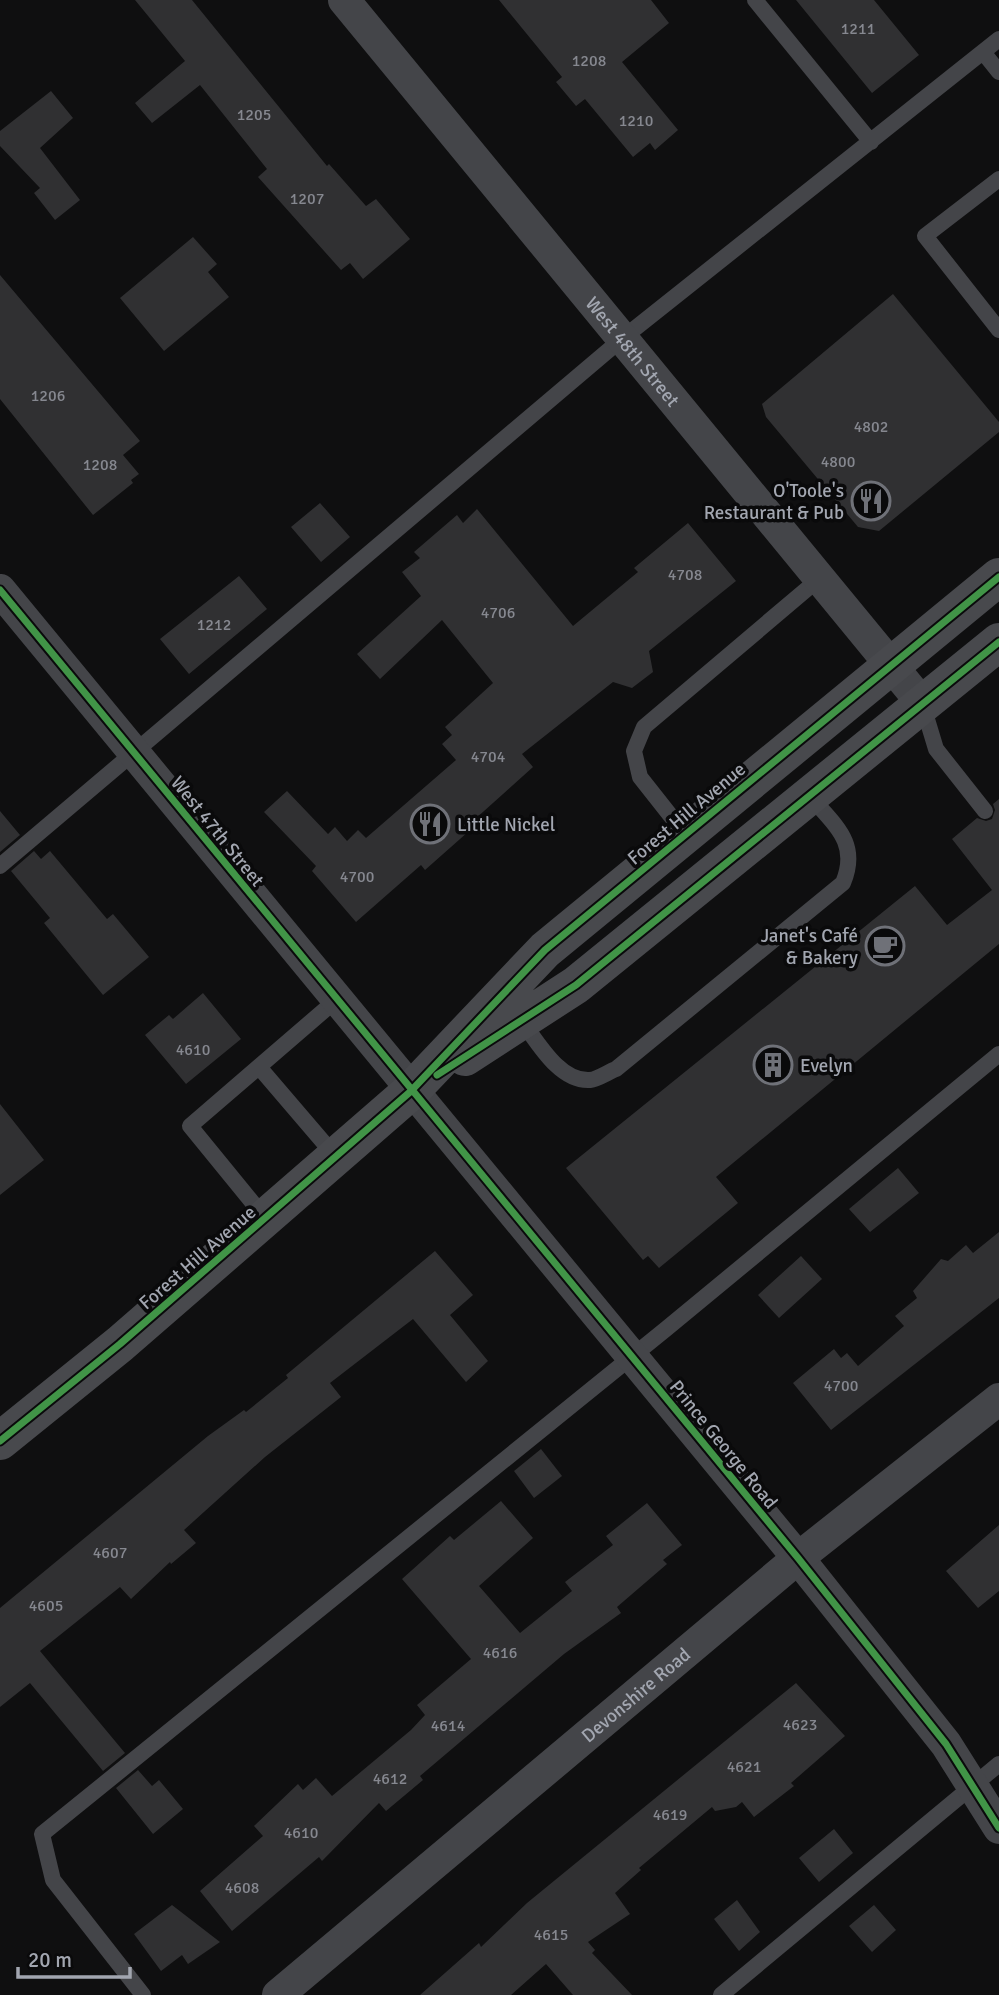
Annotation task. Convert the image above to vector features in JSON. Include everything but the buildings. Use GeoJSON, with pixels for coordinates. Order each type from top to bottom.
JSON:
{"type":"FeatureCollection","features":[{"type":"Feature","properties":{"kind":"main road","name":"Forest Hill Avenue"},"geometry":{"type":"LineString","coordinates":[[0,1441],[120,1345],[410,1092],[545,950],[999,577]]}},
{"type":"Feature","properties":{"kind":"main road","name":"Forest Hill Avenue"},"geometry":{"type":"LineString","coordinates":[[410,1092],[576,985],[999,642]]}},
{"type":"Feature","properties":{"kind":"street","name":"West 48th Street"},"geometry":{"type":"LineString","coordinates":[[344,0],[922,703]]}},
{"type":"Feature","properties":{"kind":"street","name":"West 47th Street"},"geometry":{"type":"LineString","coordinates":[[0,590],[410,1092]]}},
{"type":"Feature","properties":{"kind":"street","name":"Prince George Road"},"geometry":{"type":"LineString","coordinates":[[410,1092],[798,1558],[946,1744],[999,1828]]}},
{"type":"Feature","properties":{"kind":"street","name":"Devonshire Road"},"geometry":{"type":"LineString","coordinates":[[278,1995],[798,1558],[999,1399]]}},
{"type":"Feature","properties":{"kind":"lane"},"geometry":{"type":"LineString","coordinates":[[755,0],[871,142]]}},
{"type":"Feature","properties":{"kind":"lane"},"geometry":{"type":"LineString","coordinates":[[0,866],[623,338],[999,39]]}},
{"type":"Feature","properties":{"kind":"lane"},"geometry":{"type":"LineString","coordinates":[[983,52],[999,72]]}},
{"type":"Feature","properties":{"kind":"lane"},"geometry":{"type":"LineString","coordinates":[[999,179],[925,236],[999,330]]}},
{"type":"Feature","properties":{"kind":"lane"},"geometry":{"type":"LineString","coordinates":[[685,834],[640,777],[634,751],[644,727],[820,578]]}},
{"type":"Feature","properties":{"kind":"lane"},"geometry":{"type":"LineString","coordinates":[[922,703],[936,749],[985,811]]}},
{"type":"Feature","properties":{"kind":"lane"},"geometry":{"type":"LineString","coordinates":[[521,1020],[554,1063],[573,1077],[591,1080],[616,1069],[843,883],[851,857],[847,844],[809,794]]}},
{"type":"Feature","properties":{"kind":"lane"},"geometry":{"type":"LineString","coordinates":[[265,1218],[190,1126],[335,1001]]}},
{"type":"Feature","properties":{"kind":"lane"},"geometry":{"type":"LineString","coordinates":[[144,1995],[53,1880],[42,1833],[632,1356],[999,1054]]}},
{"type":"Feature","properties":{"kind":"lane"},"geometry":{"type":"LineString","coordinates":[[259,1067],[336,1157]]}},
{"type":"Feature","properties":{"kind":"lane"},"geometry":{"type":"LineString","coordinates":[[721,1995],[999,1764]]}},
{"type":"Feature","properties":{"kind":"cycle path"},"geometry":{"type":"LineString","coordinates":[[0,1441],[120,1344],[410,1092],[545,950],[999,577]]}},
{"type":"Feature","properties":{"kind":"cycle path"},"geometry":{"type":"LineString","coordinates":[[0,590],[798,1558],[946,1744],[999,1828]]}},
{"type":"Feature","properties":{"kind":"cycle path"},"geometry":{"type":"LineString","coordinates":[[437,1075],[576,985],[999,642]]}},
{"type":"Feature","properties":{"kind":"place","name":"O'Toole's Restaurant & Pub"},"geometry":{"type":"Point","coordinates":[871,501]}},
{"type":"Feature","properties":{"kind":"place","name":"Little Nickel"},"geometry":{"type":"Point","coordinates":[430,824]}},
{"type":"Feature","properties":{"kind":"place","name":"Janet's Café & Bakery"},"geometry":{"type":"Point","coordinates":[885,946]}},
{"type":"Feature","properties":{"kind":"place","name":"Evelyn"},"geometry":{"type":"Point","coordinates":[773,1065]}}]}
